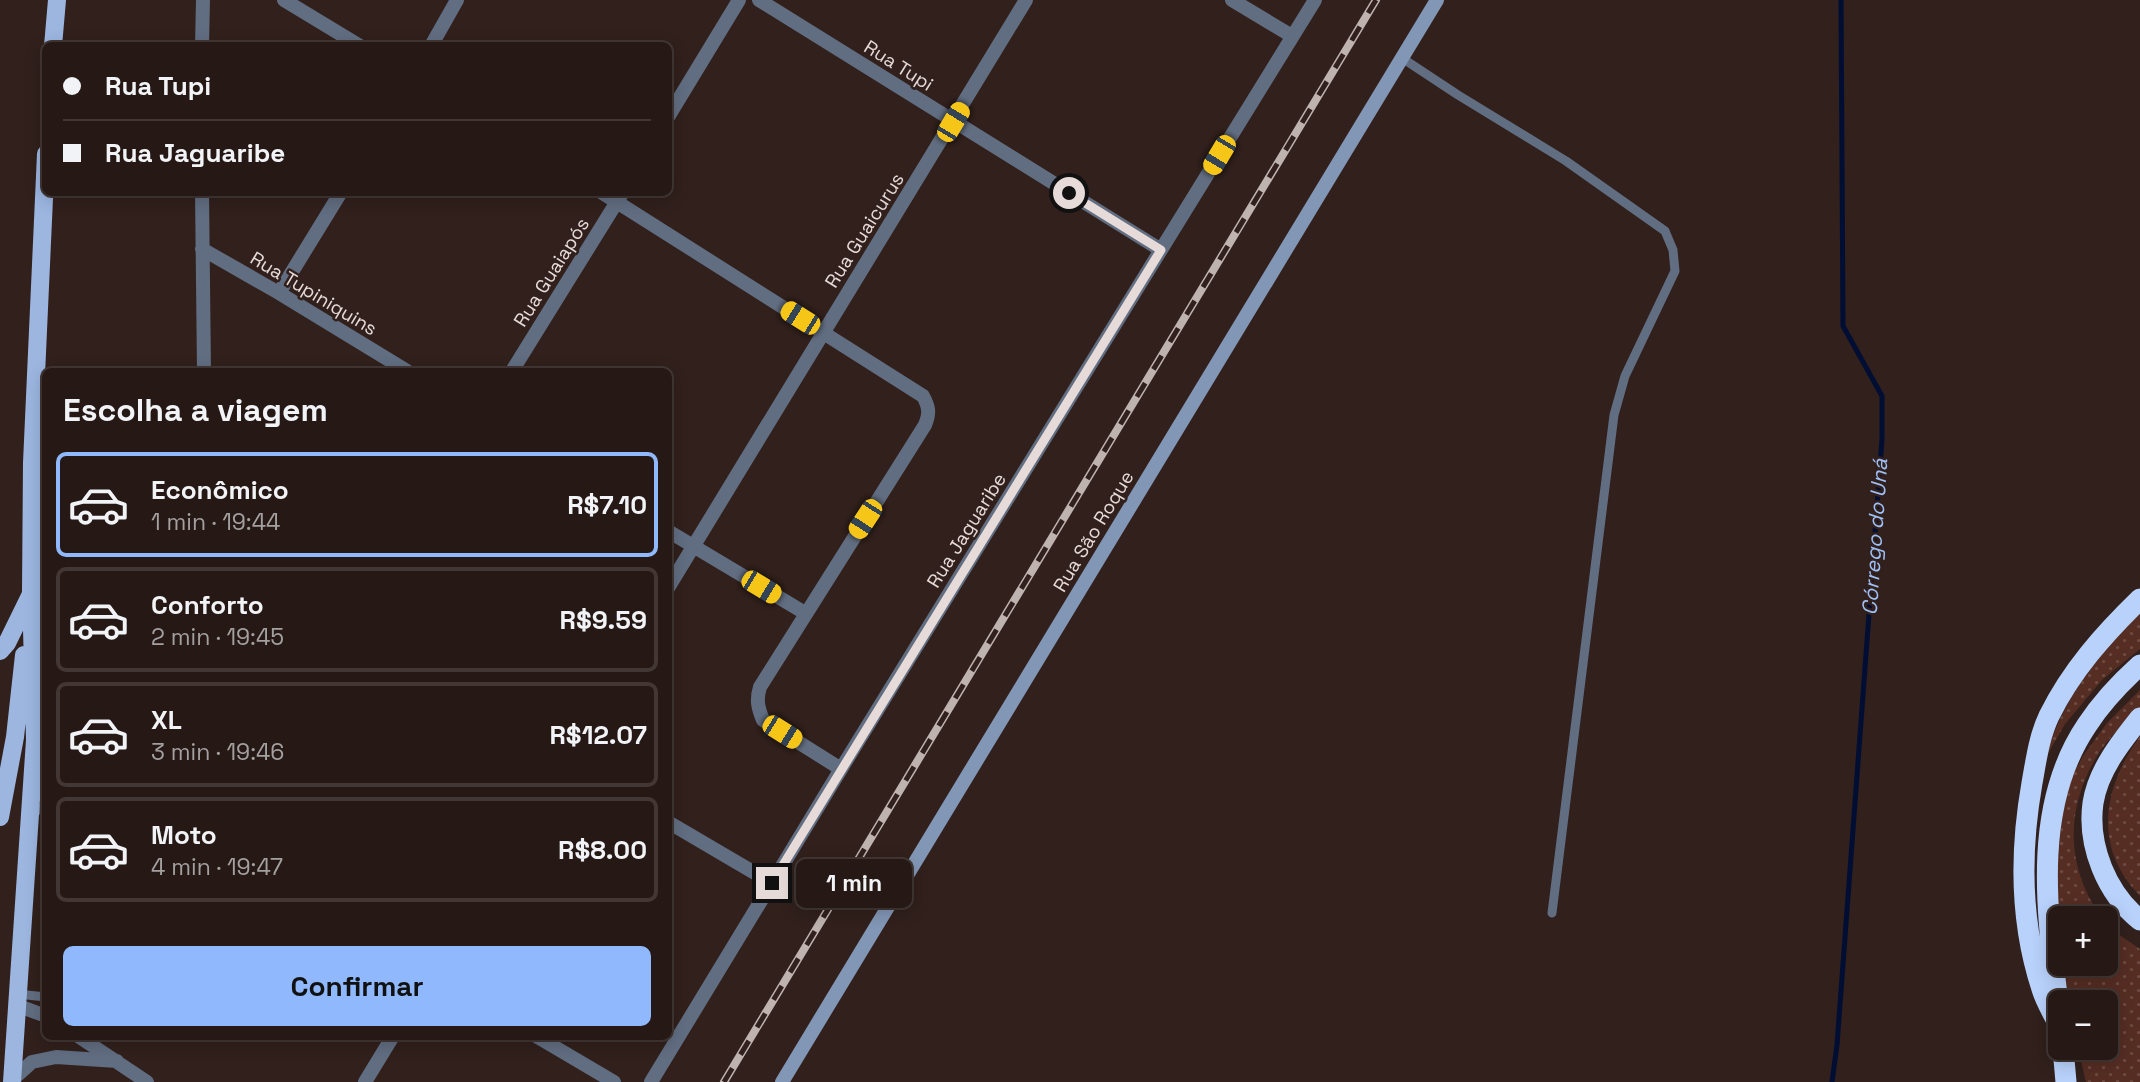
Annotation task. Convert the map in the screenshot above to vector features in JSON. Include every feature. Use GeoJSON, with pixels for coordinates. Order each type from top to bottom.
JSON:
{"type":"FeatureCollection","features":[{"type":"Feature","properties":{"kind":"highway"},"geometry":{"type":"LineString","coordinates":[[2048,1002],[2042,989],[2026,923],[2025,846],[2037,752],[2048,718],[2063,690],[2112,626],[2140,599]]}},
{"type":"Feature","properties":{"kind":"highway"},"geometry":{"type":"LineString","coordinates":[[2057,990],[2046,880],[2050,831],[2057,794],[2068,758],[2086,725],[2116,687],[2140,665]]}},
{"type":"Feature","properties":{"kind":"highway"},"geometry":{"type":"LineString","coordinates":[[2140,718],[2111,758],[2100,782],[2093,803],[2093,831],[2105,875],[2128,910],[2140,920]]}},
{"type":"Feature","properties":{"kind":"highway"},"geometry":{"type":"LineString","coordinates":[[2064,1060],[2066,1082]]}},
{"type":"Feature","properties":{"kind":"main road"},"geometry":{"type":"LineString","coordinates":[[53,42],[57,0]]}},
{"type":"Feature","properties":{"kind":"main road"},"geometry":{"type":"LineString","coordinates":[[12,1081],[17,1000],[38,809],[40,742],[31,592],[34,370],[44,196]]}},
{"type":"Feature","properties":{"kind":"main road"},"geometry":{"type":"LineString","coordinates":[[0,651],[7,643],[31,592]]}},
{"type":"Feature","properties":{"kind":"main road"},"geometry":{"type":"LineString","coordinates":[[0,817],[15,737],[31,592]]}},
{"type":"Feature","properties":{"kind":"street"},"geometry":{"type":"LineString","coordinates":[[202,42],[203,0]]}},
{"type":"Feature","properties":{"kind":"street"},"geometry":{"type":"LineString","coordinates":[[284,0],[353,42]]}},
{"type":"Feature","properties":{"kind":"street"},"geometry":{"type":"LineString","coordinates":[[433,42],[457,0]]}},
{"type":"Feature","properties":{"kind":"street"},"geometry":{"type":"LineString","coordinates":[[672,110],[739,0]]}},
{"type":"Feature","properties":{"kind":"street","name":"Rua Tupi"},"geometry":{"type":"LineString","coordinates":[[760,0],[1161,250]]}},
{"type":"Feature","properties":{"kind":"street","name":"Rua Guaicurus"},"geometry":{"type":"LineString","coordinates":[[672,582],[1026,0]]}},
{"type":"Feature","properties":{"kind":"street"},"geometry":{"type":"LineString","coordinates":[[1232,0],[1292,36]]}},
{"type":"Feature","properties":{"kind":"street","name":"Rua Jaguaribe"},"geometry":{"type":"LineString","coordinates":[[652,1082],[841,769],[1315,0]]}},
{"type":"Feature","properties":{"kind":"street","name":"Rua São Roque"},"geometry":{"type":"LineString","coordinates":[[782,1082],[1437,0]]}},
{"type":"Feature","properties":{"kind":"street"},"geometry":{"type":"LineString","coordinates":[[202,196],[204,368]]}},
{"type":"Feature","properties":{"kind":"street"},"geometry":{"type":"LineString","coordinates":[[279,293],[339,196]]}},
{"type":"Feature","properties":{"kind":"street"},"geometry":{"type":"LineString","coordinates":[[620,197],[923,396],[930,414],[760,687],[758,707],[763,720],[841,769]]}},
{"type":"Feature","properties":{"kind":"street","name":"Rua Guaiapós"},"geometry":{"type":"LineString","coordinates":[[514,368],[620,197]]}},
{"type":"Feature","properties":{"kind":"street","name":"Rua Tupiniquins"},"geometry":{"type":"LineString","coordinates":[[202,249],[402,368]]}},
{"type":"Feature","properties":{"kind":"street"},"geometry":{"type":"LineString","coordinates":[[672,533],[805,614]]}},
{"type":"Feature","properties":{"kind":"street"},"geometry":{"type":"LineString","coordinates":[[15,737],[40,742]]}},
{"type":"Feature","properties":{"kind":"street"},"geometry":{"type":"LineString","coordinates":[[672,824],[772,883]]}},
{"type":"Feature","properties":{"kind":"street"},"geometry":{"type":"LineString","coordinates":[[17,1000],[42,1013]]}},
{"type":"Feature","properties":{"kind":"street"},"geometry":{"type":"LineString","coordinates":[[365,1082],[391,1040]]}},
{"type":"Feature","properties":{"kind":"street"},"geometry":{"type":"LineString","coordinates":[[543,1040],[614,1082]]}},
{"type":"Feature","properties":{"kind":"street"},"geometry":{"type":"LineString","coordinates":[[103,1042],[117,1061],[147,1082]]}},
{"type":"Feature","properties":{"kind":"street"},"geometry":{"type":"LineString","coordinates":[[12,1081],[32,1062],[56,1057],[117,1061]]}},
{"type":"Feature","properties":{"kind":"lane"},"geometry":{"type":"LineString","coordinates":[[1402,58],[1566,160],[1665,231],[1673,250],[1675,271],[1625,376],[1614,415],[1552,913]]}},
{"type":"Feature","properties":{"kind":"lane"},"geometry":{"type":"LineString","coordinates":[[17,1000],[42,997]]}},
{"type":"Feature","properties":{"kind":"shaded area"},"geometry":{"type":"Polygon","coordinates":[[[2140,610],[2140,649],[2102,680],[2065,724],[2046,757],[2062,715],[2084,678],[2140,610]]]}},
{"type":"Feature","properties":{"kind":"shaded area"},"geometry":{"type":"Polygon","coordinates":[[[2140,690],[2140,707],[2097,756],[2079,797],[2075,818],[2076,859],[2082,880],[2095,906],[2052,906],[2066,788],[2083,756],[2107,723],[2140,690]]]}},
{"type":"Feature","properties":{"kind":"shaded area"},"geometry":{"type":"Polygon","coordinates":[[[2140,736],[2140,896],[2125,877],[2115,857],[2109,837],[2108,817],[2118,776],[2140,736]]]}},
{"type":"Feature","properties":{"kind":"shaded area"},"geometry":{"type":"Polygon","coordinates":[[[2118,933],[2140,949],[2140,1082],[2086,1082],[2081,1060],[2118,1060],[2118,990],[2066,990],[2063,976],[2118,976],[2118,933]]]}},
{"type":"Feature","properties":{"kind":"waterway","name":"Córrego do Uná"},"geometry":{"type":"LineString","coordinates":[[1832,1082],[1837,1045],[1882,439],[1882,396],[1843,326],[1841,0]]}},
{"type":"Feature","properties":{"kind":"railway"},"geometry":{"type":"LineString","coordinates":[[724,1082],[1376,0]]}},
{"type":"Feature","properties":{"kind":"route"},"geometry":{"type":"LineString","coordinates":[[772,883],[1161,250],[1069,193]]}}]}
